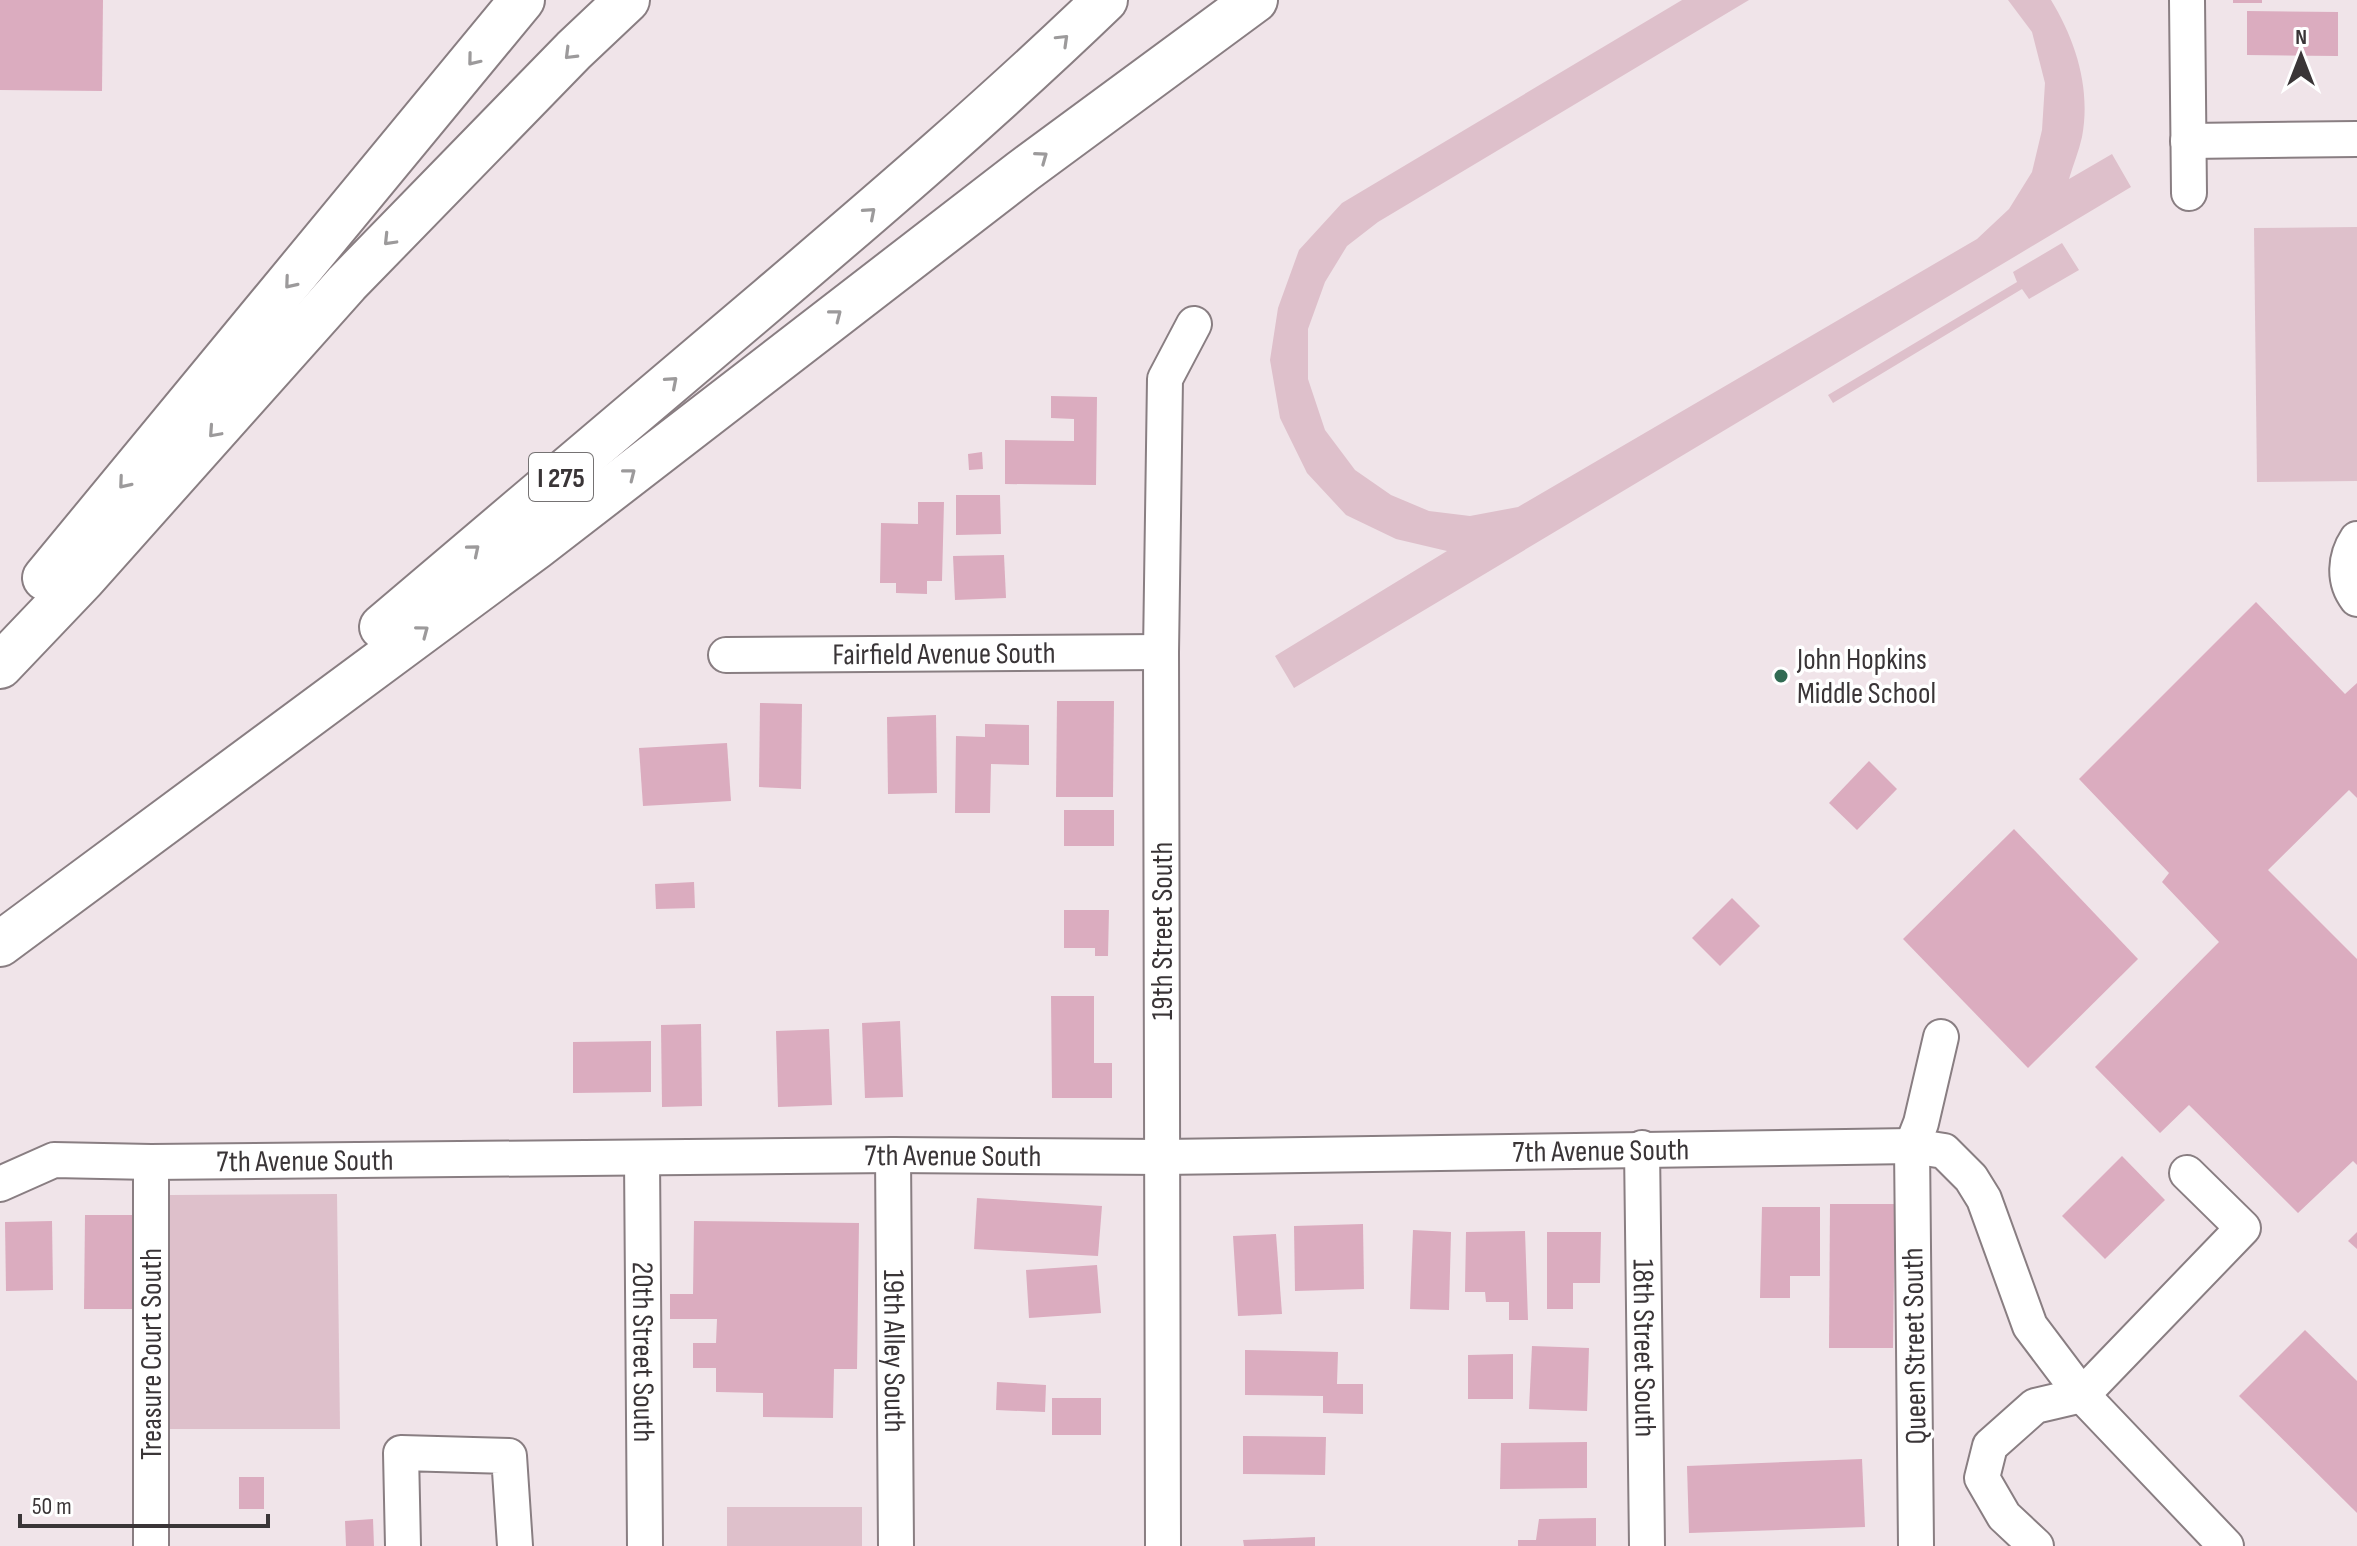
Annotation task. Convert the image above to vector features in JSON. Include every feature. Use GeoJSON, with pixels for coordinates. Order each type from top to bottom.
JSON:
{"type":"FeatureCollection","features":[{"type":"Feature","properties":{"kind":"highway"},"geometry":{"type":"LineString","coordinates":[[0,631],[522,0]]}},
{"type":"Feature","properties":{"kind":"highway"},"geometry":{"type":"LineString","coordinates":[[0,666],[82,580],[347,283],[574,50],[627,0]]}},
{"type":"Feature","properties":{"kind":"highway","name":"I 275"},"geometry":{"type":"LineString","coordinates":[[0,934],[317,680],[548,488],[996,103],[1105,0]]}},
{"type":"Feature","properties":{"kind":"highway"},"geometry":{"type":"LineString","coordinates":[[0,944],[536,547],[1023,171],[1255,0]]}},
{"type":"Feature","properties":{"kind":"street"},"geometry":{"type":"LineString","coordinates":[[2187,0],[2189,193]]}},
{"type":"Feature","properties":{"kind":"street"},"geometry":{"type":"LineString","coordinates":[[2188,141],[2357,139]]}},
{"type":"Feature","properties":{"kind":"street","name":"19th Street South"},"geometry":{"type":"LineString","coordinates":[[1163,1546],[1161,652],[1165,379],[1194,324]]}},
{"type":"Feature","properties":{"kind":"street"},"geometry":{"type":"LineString","coordinates":[[2357,539],[2348,556],[2348,579],[2357,599]]}},
{"type":"Feature","properties":{"kind":"street","name":"Fairfield Avenue South"},"geometry":{"type":"LineString","coordinates":[[726,655],[1161,652]]}},
{"type":"Feature","properties":{"kind":"street","name":"Queen Street South"},"geometry":{"type":"LineString","coordinates":[[1916,1546],[1912,1146],[1921,1123],[1941,1037]]}},
{"type":"Feature","properties":{"kind":"street","name":"7th Avenue South"},"geometry":{"type":"LineString","coordinates":[[0,1184],[54,1160],[151,1162],[893,1155],[1163,1157],[1912,1146],[1944,1151],[1971,1178],[1984,1199],[2030,1326],[2082,1395],[2226,1546]]}},
{"type":"Feature","properties":{"kind":"street","name":"18th Street South"},"geometry":{"type":"LineString","coordinates":[[1642,1148],[1647,1546]]}},
{"type":"Feature","properties":{"kind":"street","name":"19th Alley South"},"geometry":{"type":"LineString","coordinates":[[893,1155],[896,1546]]}},
{"type":"Feature","properties":{"kind":"street","name":"20th Street South"},"geometry":{"type":"LineString","coordinates":[[642,1158],[645,1546]]}},
{"type":"Feature","properties":{"kind":"street","name":"Treasure Court South"},"geometry":{"type":"LineString","coordinates":[[151,1162],[151,1546]]}},
{"type":"Feature","properties":{"kind":"street"},"geometry":{"type":"LineString","coordinates":[[2036,1546],[2004,1516],[1982,1478],[1990,1446],[2035,1406],[2082,1395],[2243,1228],[2187,1173]]}},
{"type":"Feature","properties":{"kind":"street"},"geometry":{"type":"LineString","coordinates":[[403,1546],[401,1453],[509,1456],[515,1546]]}},
{"type":"Feature","properties":{"kind":"shaded area"},"geometry":{"type":"Polygon","coordinates":[[[1682,0],[1749,0],[1378,222],[1347,246],[1325,282],[1308,329],[1308,379],[1325,430],[1355,470],[1391,495],[1429,511],[1470,516],[1518,507],[1977,239],[2009,209],[2032,172],[2042,130],[2045,83],[2032,32],[2008,0],[2051,0],[2074,49],[2083,83],[2084,119],[2081,142],[2069,179],[2112,154],[2131,187],[1294,688],[1275,656],[1447,551],[1396,539],[1346,515],[1307,473],[1280,418],[1270,360],[1278,308],[1299,250],[1342,203],[1682,0]]]}},
{"type":"Feature","properties":{"kind":"shaded area"},"geometry":{"type":"Polygon","coordinates":[[[2357,227],[2357,481],[2257,482],[2254,228],[2357,227]]]}},
{"type":"Feature","properties":{"kind":"shaded area"},"geometry":{"type":"Polygon","coordinates":[[[2062,243],[2079,270],[2029,299],[2022,289],[1833,403],[1828,395],[2017,282],[2013,272],[2062,243]]]}},
{"type":"Feature","properties":{"kind":"shaded area"},"geometry":{"type":"Polygon","coordinates":[[[337,1194],[340,1429],[170,1429],[170,1195],[337,1194]]]}},
{"type":"Feature","properties":{"kind":"shaded area"},"geometry":{"type":"Polygon","coordinates":[[[727,1507],[862,1507],[862,1546],[727,1546],[727,1507]]]}},
{"type":"Feature","properties":{"kind":"building"},"geometry":{"type":"Polygon","coordinates":[[[0,0],[103,0],[102,91],[0,90],[0,0]]]}},
{"type":"Feature","properties":{"kind":"building"},"geometry":{"type":"Polygon","coordinates":[[[2233,0],[2262,0],[2262,3],[2233,3],[2233,0]]]}},
{"type":"Feature","properties":{"kind":"building"},"geometry":{"type":"Polygon","coordinates":[[[2247,11],[2338,12],[2338,56],[2247,55],[2247,11]]]}},
{"type":"Feature","properties":{"kind":"building"},"geometry":{"type":"Polygon","coordinates":[[[1051,396],[1097,397],[1096,485],[1005,484],[1005,440],[1074,441],[1074,419],[1051,418],[1051,396]]]}},
{"type":"Feature","properties":{"kind":"building"},"geometry":{"type":"Polygon","coordinates":[[[982,452],[983,469],[969,470],[968,454],[982,452]]]}},
{"type":"Feature","properties":{"kind":"building"},"geometry":{"type":"Polygon","coordinates":[[[956,495],[1000,495],[1001,534],[956,535],[956,495]]]}},
{"type":"Feature","properties":{"kind":"building"},"geometry":{"type":"Polygon","coordinates":[[[918,502],[944,502],[942,581],[927,581],[927,594],[896,593],[896,583],[880,583],[881,523],[918,524],[918,502]]]}},
{"type":"Feature","properties":{"kind":"building"},"geometry":{"type":"Polygon","coordinates":[[[1004,555],[1006,598],[955,600],[953,556],[1004,555]]]}},
{"type":"Feature","properties":{"kind":"building"},"geometry":{"type":"Polygon","coordinates":[[[2256,602],[2345,694],[2357,683],[2357,798],[2349,790],[2268,870],[2357,959],[2357,1165],[2353,1161],[2298,1213],[2189,1105],[2160,1133],[2095,1067],[2219,942],[2162,882],[2169,873],[2079,779],[2256,602]]]}},
{"type":"Feature","properties":{"kind":"building"},"geometry":{"type":"Polygon","coordinates":[[[1057,701],[1114,701],[1113,797],[1056,797],[1057,701]]]}},
{"type":"Feature","properties":{"kind":"building"},"geometry":{"type":"Polygon","coordinates":[[[760,703],[802,704],[801,789],[759,787],[760,703]]]}},
{"type":"Feature","properties":{"kind":"building"},"geometry":{"type":"Polygon","coordinates":[[[936,715],[937,793],[888,794],[887,717],[936,715]]]}},
{"type":"Feature","properties":{"kind":"building"},"geometry":{"type":"Polygon","coordinates":[[[985,724],[1029,725],[1029,765],[991,764],[990,813],[955,813],[956,736],[985,737],[985,724]]]}},
{"type":"Feature","properties":{"kind":"building"},"geometry":{"type":"Polygon","coordinates":[[[727,743],[731,801],[643,806],[639,748],[727,743]]]}},
{"type":"Feature","properties":{"kind":"building"},"geometry":{"type":"Polygon","coordinates":[[[1869,761],[1897,789],[1857,830],[1829,803],[1869,761]]]}},
{"type":"Feature","properties":{"kind":"building"},"geometry":{"type":"Polygon","coordinates":[[[1064,810],[1114,810],[1114,846],[1064,846],[1064,810]]]}},
{"type":"Feature","properties":{"kind":"building"},"geometry":{"type":"Polygon","coordinates":[[[2014,829],[2138,959],[2028,1068],[1903,939],[2014,829]]]}},
{"type":"Feature","properties":{"kind":"building"},"geometry":{"type":"Polygon","coordinates":[[[694,882],[695,908],[656,909],[655,884],[694,882]]]}},
{"type":"Feature","properties":{"kind":"building"},"geometry":{"type":"Polygon","coordinates":[[[1732,898],[1760,926],[1720,966],[1692,938],[1732,898]]]}},
{"type":"Feature","properties":{"kind":"building"},"geometry":{"type":"Polygon","coordinates":[[[1064,910],[1109,910],[1108,956],[1095,956],[1095,948],[1064,948],[1064,910]]]}},
{"type":"Feature","properties":{"kind":"building"},"geometry":{"type":"Polygon","coordinates":[[[1051,996],[1094,996],[1094,1063],[1112,1063],[1112,1098],[1052,1098],[1051,996]]]}},
{"type":"Feature","properties":{"kind":"building"},"geometry":{"type":"Polygon","coordinates":[[[900,1021],[903,1097],[865,1098],[862,1023],[900,1021]]]}},
{"type":"Feature","properties":{"kind":"building"},"geometry":{"type":"Polygon","coordinates":[[[701,1024],[702,1106],[662,1107],[661,1025],[701,1024]]]}},
{"type":"Feature","properties":{"kind":"building"},"geometry":{"type":"Polygon","coordinates":[[[829,1029],[832,1105],[778,1107],[776,1031],[829,1029]]]}},
{"type":"Feature","properties":{"kind":"building"},"geometry":{"type":"Polygon","coordinates":[[[651,1041],[651,1092],[573,1093],[573,1042],[651,1041]]]}},
{"type":"Feature","properties":{"kind":"building"},"geometry":{"type":"Polygon","coordinates":[[[2122,1156],[2165,1200],[2105,1259],[2062,1216],[2122,1156]]]}},
{"type":"Feature","properties":{"kind":"building"},"geometry":{"type":"Polygon","coordinates":[[[977,1198],[1102,1206],[1098,1256],[974,1249],[977,1198]]]}},
{"type":"Feature","properties":{"kind":"building"},"geometry":{"type":"Polygon","coordinates":[[[1830,1204],[1895,1204],[1893,1348],[1829,1348],[1830,1204]]]}},
{"type":"Feature","properties":{"kind":"building"},"geometry":{"type":"Polygon","coordinates":[[[1762,1207],[1820,1207],[1820,1276],[1790,1276],[1790,1298],[1760,1298],[1762,1207]]]}},
{"type":"Feature","properties":{"kind":"building"},"geometry":{"type":"Polygon","coordinates":[[[85,1215],[135,1215],[134,1309],[84,1309],[85,1215]]]}},
{"type":"Feature","properties":{"kind":"building"},"geometry":{"type":"Polygon","coordinates":[[[52,1221],[53,1290],[6,1291],[5,1222],[52,1221]]]}},
{"type":"Feature","properties":{"kind":"building"},"geometry":{"type":"Polygon","coordinates":[[[694,1221],[859,1223],[857,1369],[834,1369],[833,1418],[763,1417],[763,1393],[716,1392],[716,1368],[693,1368],[693,1343],[716,1343],[717,1319],[670,1319],[670,1294],[693,1294],[694,1221]]]}},
{"type":"Feature","properties":{"kind":"building"},"geometry":{"type":"Polygon","coordinates":[[[1363,1224],[1364,1289],[1295,1291],[1294,1226],[1363,1224]]]}},
{"type":"Feature","properties":{"kind":"building"},"geometry":{"type":"Polygon","coordinates":[[[1413,1230],[1451,1232],[1449,1310],[1410,1309],[1413,1230]]]}},
{"type":"Feature","properties":{"kind":"building"},"geometry":{"type":"Polygon","coordinates":[[[1525,1231],[1528,1320],[1509,1320],[1509,1302],[1486,1302],[1485,1292],[1465,1292],[1466,1232],[1525,1231]]]}},
{"type":"Feature","properties":{"kind":"building"},"geometry":{"type":"Polygon","coordinates":[[[1547,1232],[1601,1232],[1600,1283],[1573,1283],[1573,1309],[1547,1309],[1547,1232]]]}},
{"type":"Feature","properties":{"kind":"building"},"geometry":{"type":"Polygon","coordinates":[[[2357,1232],[2357,1249],[2348,1241],[2357,1232]]]}},
{"type":"Feature","properties":{"kind":"building"},"geometry":{"type":"Polygon","coordinates":[[[1276,1234],[1282,1314],[1238,1316],[1233,1236],[1276,1234]]]}},
{"type":"Feature","properties":{"kind":"building"},"geometry":{"type":"Polygon","coordinates":[[[1097,1265],[1101,1313],[1029,1318],[1026,1270],[1097,1265]]]}},
{"type":"Feature","properties":{"kind":"building"},"geometry":{"type":"Polygon","coordinates":[[[2305,1330],[2357,1381],[2357,1513],[2239,1396],[2305,1330]]]}},
{"type":"Feature","properties":{"kind":"building"},"geometry":{"type":"Polygon","coordinates":[[[1532,1346],[1589,1348],[1587,1411],[1529,1409],[1532,1346]]]}},
{"type":"Feature","properties":{"kind":"building"},"geometry":{"type":"Polygon","coordinates":[[[1245,1350],[1338,1352],[1337,1384],[1363,1384],[1363,1414],[1323,1413],[1323,1396],[1245,1395],[1245,1350]]]}},
{"type":"Feature","properties":{"kind":"building"},"geometry":{"type":"Polygon","coordinates":[[[1513,1354],[1513,1399],[1468,1399],[1468,1355],[1513,1354]]]}},
{"type":"Feature","properties":{"kind":"building"},"geometry":{"type":"Polygon","coordinates":[[[997,1382],[1046,1385],[1045,1412],[996,1410],[997,1382]]]}},
{"type":"Feature","properties":{"kind":"building"},"geometry":{"type":"Polygon","coordinates":[[[1052,1398],[1101,1398],[1101,1435],[1052,1435],[1052,1398]]]}},
{"type":"Feature","properties":{"kind":"building"},"geometry":{"type":"Polygon","coordinates":[[[1243,1436],[1326,1437],[1325,1475],[1243,1474],[1243,1436]]]}},
{"type":"Feature","properties":{"kind":"building"},"geometry":{"type":"Polygon","coordinates":[[[1587,1442],[1587,1488],[1500,1489],[1501,1443],[1587,1442]]]}},
{"type":"Feature","properties":{"kind":"building"},"geometry":{"type":"Polygon","coordinates":[[[1862,1459],[1865,1527],[1689,1533],[1687,1466],[1862,1459]]]}},
{"type":"Feature","properties":{"kind":"building"},"geometry":{"type":"Polygon","coordinates":[[[239,1477],[264,1477],[264,1509],[239,1509],[239,1477]]]}},
{"type":"Feature","properties":{"kind":"building"},"geometry":{"type":"Polygon","coordinates":[[[1596,1518],[1596,1546],[1518,1546],[1518,1540],[1536,1540],[1539,1519],[1596,1518]]]}},
{"type":"Feature","properties":{"kind":"building"},"geometry":{"type":"Polygon","coordinates":[[[373,1519],[374,1546],[346,1546],[345,1521],[373,1519]]]}},
{"type":"Feature","properties":{"kind":"building"},"geometry":{"type":"Polygon","coordinates":[[[1315,1537],[1315,1546],[1244,1546],[1243,1540],[1315,1537]]]}},
{"type":"Feature","properties":{"kind":"place","name":"John Hopkins Middle School"},"geometry":{"type":"Point","coordinates":[1781,676]}}]}
